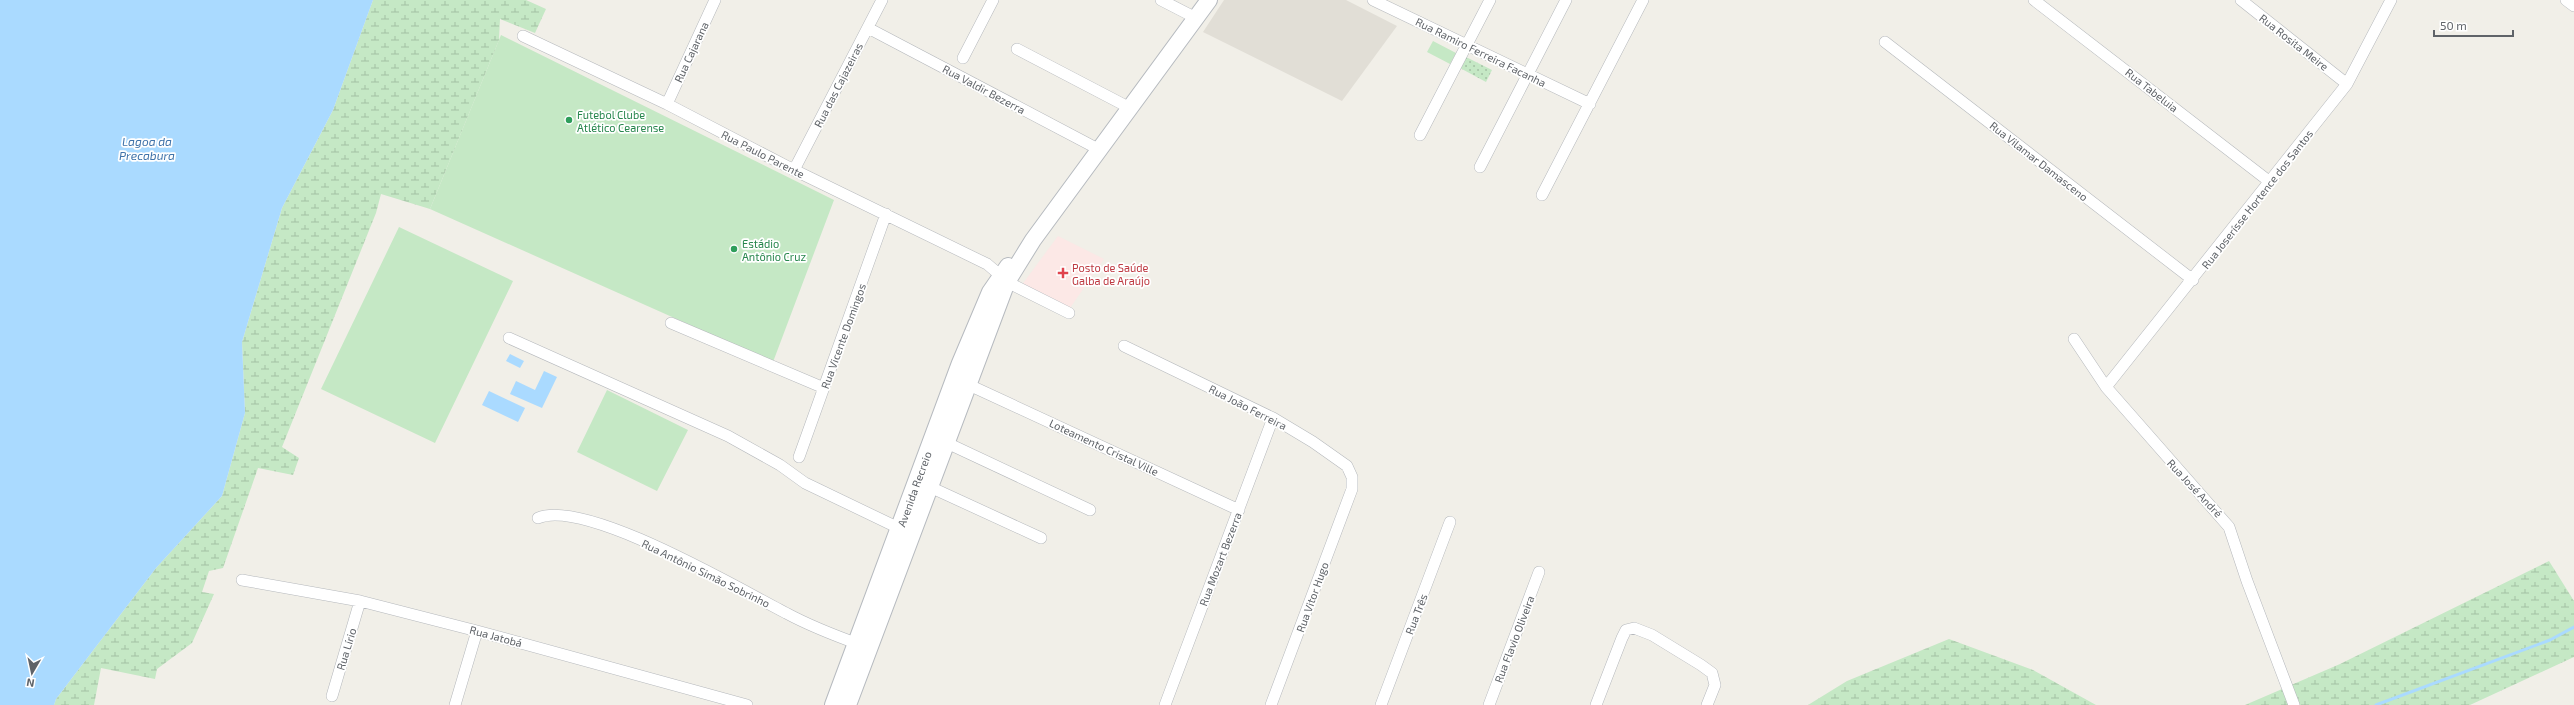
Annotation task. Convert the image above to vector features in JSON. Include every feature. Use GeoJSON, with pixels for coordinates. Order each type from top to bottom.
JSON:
{"type":"FeatureCollection","features":[{"type":"Feature","properties":{"kind":"main road"},"geometry":{"type":"LineString","coordinates":[[1004,279],[1209,0]]}},
{"type":"Feature","properties":{"kind":"main road","name":"Avenida Recreio"},"geometry":{"type":"LineString","coordinates":[[906,531],[930,487],[969,385],[1004,279]]}},
{"type":"Feature","properties":{"kind":"main road","name":"Avenida Recreio"},"geometry":{"type":"LineString","coordinates":[[848,705],[863,646],[906,531],[960,363],[990,292],[1004,279]]}},
{"type":"Feature","properties":{"kind":"main road","name":"Avenida Recreio"},"geometry":{"type":"LineString","coordinates":[[833,705],[863,646]]}},
{"type":"Feature","properties":{"kind":"street","name":"Rua Cajarana"},"geometry":{"type":"LineString","coordinates":[[667,104],[715,0]]}},
{"type":"Feature","properties":{"kind":"street","name":"Rua das Cajazeiras"},"geometry":{"type":"LineString","coordinates":[[794,170],[882,0]]}},
{"type":"Feature","properties":{"kind":"street"},"geometry":{"type":"LineString","coordinates":[[963,58],[993,0]]}},
{"type":"Feature","properties":{"kind":"street"},"geometry":{"type":"LineString","coordinates":[[1161,0],[1196,18]]}},
{"type":"Feature","properties":{"kind":"street","name":"Rua Ramiro Ferreira Facanha"},"geometry":{"type":"LineString","coordinates":[[1373,0],[1590,104]]}},
{"type":"Feature","properties":{"kind":"street"},"geometry":{"type":"LineString","coordinates":[[1420,135],[1490,0]]}},
{"type":"Feature","properties":{"kind":"street"},"geometry":{"type":"LineString","coordinates":[[1480,167],[1566,0]]}},
{"type":"Feature","properties":{"kind":"street"},"geometry":{"type":"LineString","coordinates":[[1542,195],[1643,0]]}},
{"type":"Feature","properties":{"kind":"street","name":"Rua Tabeluia"},"geometry":{"type":"LineString","coordinates":[[2034,0],[2270,182]]}},
{"type":"Feature","properties":{"kind":"street","name":"Rua Rosita Meire"},"geometry":{"type":"LineString","coordinates":[[2241,0],[2347,84]]}},
{"type":"Feature","properties":{"kind":"street","name":"Rua Joserísse Hortence dos Santos"},"geometry":{"type":"LineString","coordinates":[[2106,388],[2347,84],[2391,0]]}},
{"type":"Feature","properties":{"kind":"street"},"geometry":{"type":"LineString","coordinates":[[2566,0],[2574,6]]}},
{"type":"Feature","properties":{"kind":"street","name":"Rua Valdir Bezerra"},"geometry":{"type":"LineString","coordinates":[[868,28],[1100,150]]}},
{"type":"Feature","properties":{"kind":"street","name":"Rua Paulo Parente"},"geometry":{"type":"LineString","coordinates":[[523,36],[667,104],[794,170],[987,264],[1004,279]]}},
{"type":"Feature","properties":{"kind":"street","name":"Rua Vilamar Damasceno"},"geometry":{"type":"LineString","coordinates":[[1884,42],[2193,280]]}},
{"type":"Feature","properties":{"kind":"street"},"geometry":{"type":"LineString","coordinates":[[1017,49],[1130,108]]}},
{"type":"Feature","properties":{"kind":"street","name":"Rua Vicente Domingos"},"geometry":{"type":"LineString","coordinates":[[799,457],[886,214]]}},
{"type":"Feature","properties":{"kind":"street"},"geometry":{"type":"LineString","coordinates":[[1004,279],[1069,313]]}},
{"type":"Feature","properties":{"kind":"street"},"geometry":{"type":"LineString","coordinates":[[671,323],[824,388]]}},
{"type":"Feature","properties":{"kind":"street"},"geometry":{"type":"LineString","coordinates":[[508,338],[728,436],[775,462],[805,483],[906,531]]}},
{"type":"Feature","properties":{"kind":"street","name":"Rua José André"},"geometry":{"type":"LineString","coordinates":[[2074,339],[2106,388],[2229,527],[2247,582],[2294,705]]}},
{"type":"Feature","properties":{"kind":"street","name":"Rua João Ferreira"},"geometry":{"type":"LineString","coordinates":[[1124,346],[1273,418],[1346,466],[1352,477],[1352,489]]}},
{"type":"Feature","properties":{"kind":"street","name":"Loteamento Cristal Ville"},"geometry":{"type":"LineString","coordinates":[[969,385],[1239,510]]}},
{"type":"Feature","properties":{"kind":"street","name":"Rua Mozart Bezerra"},"geometry":{"type":"LineString","coordinates":[[1165,702],[1273,418]]}},
{"type":"Feature","properties":{"kind":"street"},"geometry":{"type":"LineString","coordinates":[[947,443],[1090,510]]}},
{"type":"Feature","properties":{"kind":"street"},"geometry":{"type":"LineString","coordinates":[[930,487],[1041,538]]}},
{"type":"Feature","properties":{"kind":"street","name":"Rua Vitor Hugo"},"geometry":{"type":"LineString","coordinates":[[1271,705],[1352,489]]}},
{"type":"Feature","properties":{"kind":"street","name":"Rua Antônio Simão Sobrinho"},"geometry":{"type":"LineString","coordinates":[[538,518],[551,515],[568,516],[618,530],[677,557],[787,614],[863,646]]}},
{"type":"Feature","properties":{"kind":"street","name":"Rua Três"},"geometry":{"type":"LineString","coordinates":[[1381,705],[1450,522]]}},
{"type":"Feature","properties":{"kind":"street","name":"Rua Flavio Oliveira"},"geometry":{"type":"LineString","coordinates":[[1489,705],[1539,572]]}},
{"type":"Feature","properties":{"kind":"street","name":"Rua Jatobá"},"geometry":{"type":"LineString","coordinates":[[242,580],[360,601],[477,631],[747,705]]}},
{"type":"Feature","properties":{"kind":"street","name":"Rua Lírio"},"geometry":{"type":"LineString","coordinates":[[332,696],[360,601]]}},
{"type":"Feature","properties":{"kind":"street"},"geometry":{"type":"LineString","coordinates":[[1596,705],[1622,638],[1629,628],[1639,629],[1701,665],[1715,679],[1715,685],[1707,705]]}},
{"type":"Feature","properties":{"kind":"street"},"geometry":{"type":"LineString","coordinates":[[455,705],[477,631]]}},
{"type":"Feature","properties":{"kind":"shaded area"},"geometry":{"type":"Polygon","coordinates":[[[1224,0],[1346,0],[1397,26],[1342,101],[1203,32],[1224,0]]]}},
{"type":"Feature","properties":{"kind":"shaded area","name":"Posto de Saúde Galba de Araújo"},"geometry":{"type":"Polygon","coordinates":[[[1058,236],[1104,259],[1070,308],[1021,286],[1058,236]]]}},
{"type":"Feature","properties":{"kind":"green space"},"geometry":{"type":"Polygon","coordinates":[[[373,0],[526,0],[546,9],[535,33],[500,19],[499,40],[430,209],[381,194],[376,213],[282,447],[299,458],[293,475],[258,468],[223,568],[209,571],[202,592],[214,594],[192,643],[157,669],[155,679],[101,668],[94,705],[54,705],[56,699],[156,568],[222,496],[245,413],[242,342],[282,208],[333,110],[373,0]]]}},
{"type":"Feature","properties":{"kind":"green space","name":"Futebol Clube Atlético Cearense"},"geometry":{"type":"Polygon","coordinates":[[[501,35],[834,200],[773,362],[430,209],[501,35]]]}},
{"type":"Feature","properties":{"kind":"green space"},"geometry":{"type":"Polygon","coordinates":[[[1433,41],[1456,53],[1450,64],[1427,52],[1433,41]]]}},
{"type":"Feature","properties":{"kind":"green space"},"geometry":{"type":"Polygon","coordinates":[[[1466,57],[1492,70],[1486,82],[1460,68],[1466,57]]]}},
{"type":"Feature","properties":{"kind":"green space"},"geometry":{"type":"Polygon","coordinates":[[[399,227],[513,281],[435,443],[321,389],[399,227]]]}},
{"type":"Feature","properties":{"kind":"green space"},"geometry":{"type":"Polygon","coordinates":[[[607,390],[688,430],[657,491],[577,452],[607,390]]]}},
{"type":"Feature","properties":{"kind":"green space"},"geometry":{"type":"Polygon","coordinates":[[[2549,561],[2574,601],[2574,657],[2470,705],[2245,705],[2340,664],[2549,561]]]}},
{"type":"Feature","properties":{"kind":"green space"},"geometry":{"type":"Polygon","coordinates":[[[1949,639],[2033,670],[2096,705],[1808,705],[1847,681],[1949,639]]]}},
{"type":"Feature","properties":{"kind":"water","name":"Lagoa da Precabura"},"geometry":{"type":"Polygon","coordinates":[[[0,0],[373,0],[333,110],[282,208],[242,342],[245,413],[222,496],[156,568],[56,699],[54,705],[0,705],[0,0]]]}},
{"type":"Feature","properties":{"kind":"water"},"geometry":{"type":"Polygon","coordinates":[[[510,354],[524,361],[520,368],[506,361],[510,354]]]}},
{"type":"Feature","properties":{"kind":"water"},"geometry":{"type":"Polygon","coordinates":[[[544,371],[557,377],[542,408],[510,394],[516,381],[535,390],[544,371]]]}},
{"type":"Feature","properties":{"kind":"water"},"geometry":{"type":"Polygon","coordinates":[[[489,391],[525,408],[518,422],[482,405],[489,391]]]}},
{"type":"Feature","properties":{"kind":"waterway"},"geometry":{"type":"LineString","coordinates":[[2376,705],[2550,640],[2574,627]]}},
{"type":"Feature","properties":{"kind":"place","name":"Futebol Clube Atlético Cearense"},"geometry":{"type":"Point","coordinates":[569,120]}},
{"type":"Feature","properties":{"kind":"place","name":"Estádio Antônio Cruz"},"geometry":{"type":"Point","coordinates":[734,249]}},
{"type":"Feature","properties":{"kind":"place","name":"Posto de Saúde Galba de Araújo"},"geometry":{"type":"Point","coordinates":[1063,273]}}]}
